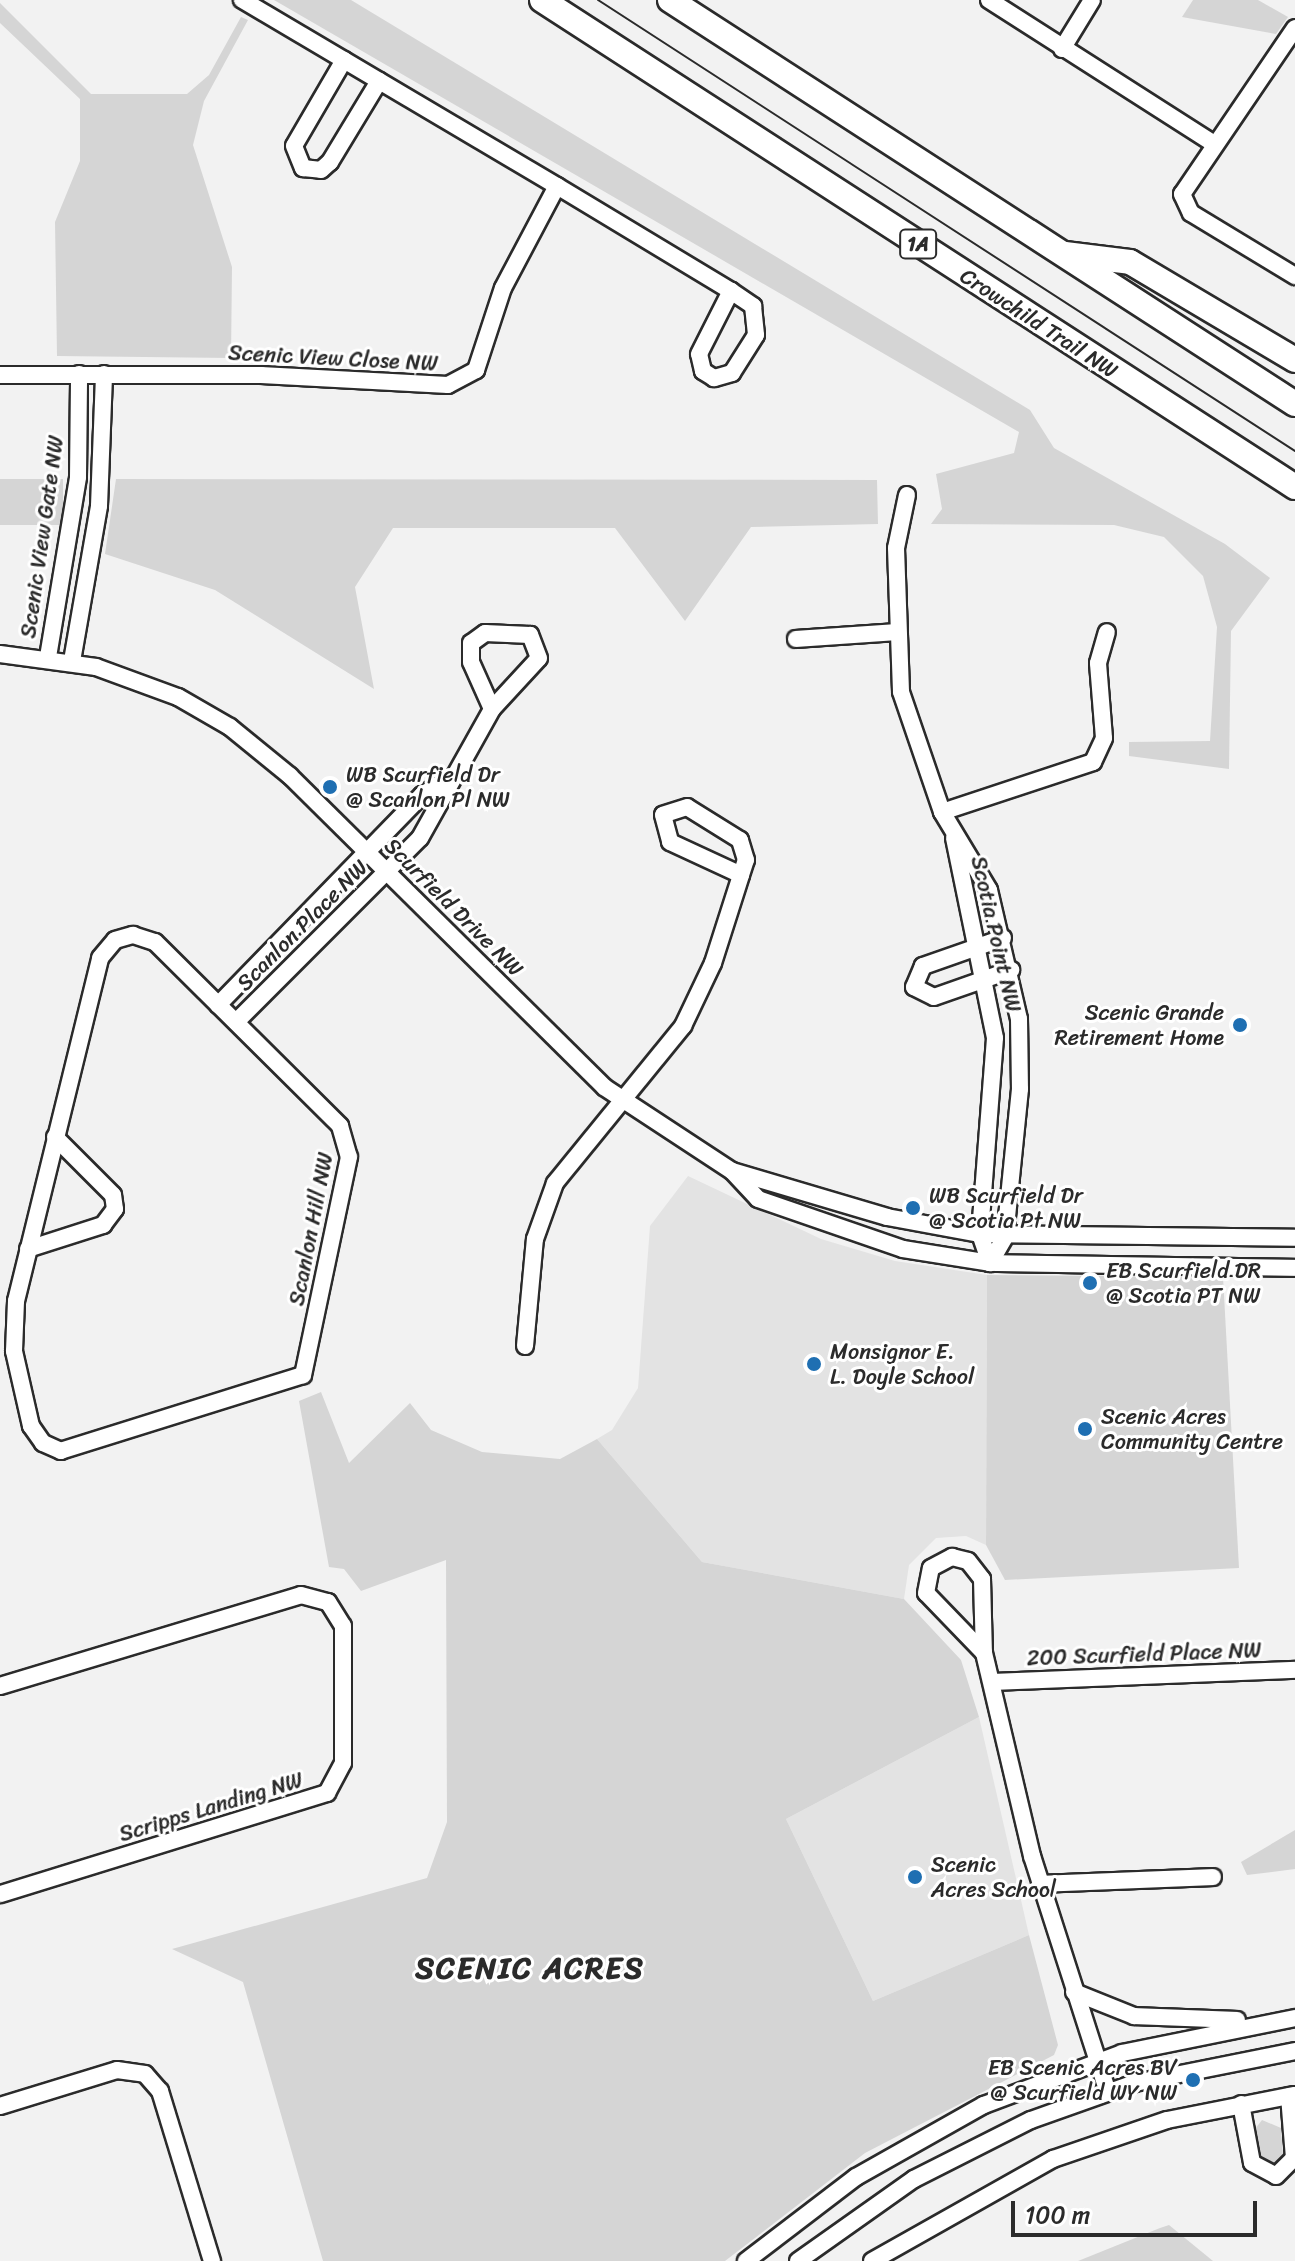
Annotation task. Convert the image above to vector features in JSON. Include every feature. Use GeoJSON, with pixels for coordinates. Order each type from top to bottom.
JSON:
{"type":"FeatureCollection","features":[{"type":"Feature","properties":{"kind":"highway","name":"Crowchild Trail NW"},"geometry":{"type":"LineString","coordinates":[[542,0],[1295,487]]}},
{"type":"Feature","properties":{"kind":"highway"},"geometry":{"type":"LineString","coordinates":[[670,0],[1058,254],[1295,404]]}},
{"type":"Feature","properties":{"kind":"highway"},"geometry":{"type":"LineString","coordinates":[[1058,254],[1130,262],[1295,360]]}},
{"type":"Feature","properties":{"kind":"street"},"geometry":{"type":"LineString","coordinates":[[242,0],[731,291],[757,312],[756,335],[732,373],[714,378],[703,371],[699,354],[731,291]]}},
{"type":"Feature","properties":{"kind":"street"},"geometry":{"type":"LineString","coordinates":[[989,0],[1213,143]]}},
{"type":"Feature","properties":{"kind":"street"},"geometry":{"type":"LineString","coordinates":[[1062,49],[1092,0]]}},
{"type":"Feature","properties":{"kind":"street"},"geometry":{"type":"LineString","coordinates":[[1295,28],[1189,179],[1183,205],[1295,276]]}},
{"type":"Feature","properties":{"kind":"street"},"geometry":{"type":"LineString","coordinates":[[344,60],[296,141],[303,168],[315,171],[330,162],[379,81]]}},
{"type":"Feature","properties":{"kind":"street","name":"Scenic View Close NW"},"geometry":{"type":"LineString","coordinates":[[0,375],[104,374],[460,383],[480,363],[503,288],[557,186]]}},
{"type":"Feature","properties":{"kind":"street","name":"Scenic View Gate NW"},"geometry":{"type":"LineString","coordinates":[[48,657],[78,477],[79,374]]}},
{"type":"Feature","properties":{"kind":"street"},"geometry":{"type":"LineString","coordinates":[[72,661],[99,506],[104,374]]}},
{"type":"Feature","properties":{"kind":"street","name":"Scotia Point NW"},"geometry":{"type":"LineString","coordinates":[[907,495],[896,548],[901,692],[942,812],[954,838],[987,979],[996,1065],[980,1234],[990,1263]]}},
{"type":"Feature","properties":{"kind":"street"},"geometry":{"type":"LineString","coordinates":[[796,639],[897,632]]}},
{"type":"Feature","properties":{"kind":"street"},"geometry":{"type":"LineString","coordinates":[[942,812],[1093,762],[1104,738],[1098,663],[1107,632]]}},
{"type":"Feature","properties":{"kind":"street","name":"Scanlon Place NW"},"geometry":{"type":"LineString","coordinates":[[236,1022],[387,872],[439,813],[446,780],[492,709],[539,658],[530,635],[485,633],[471,643],[471,662],[492,709]]}},
{"type":"Feature","properties":{"kind":"street","name":"Scurfield Drive NW"},"geometry":{"type":"LineString","coordinates":[[0,654],[72,661],[152,686],[230,727],[370,854],[621,1101],[732,1171],[758,1199],[818,1223],[903,1249],[990,1263],[1295,1268]]}},
{"type":"Feature","properties":{"kind":"street","name":"Scanlon Place NW"},"geometry":{"type":"LineString","coordinates":[[218,1005],[370,854],[422,795],[446,780]]}},
{"type":"Feature","properties":{"kind":"street"},"geometry":{"type":"LineString","coordinates":[[525,1346],[541,1217],[576,1152],[621,1101],[698,1000],[741,875],[740,840],[687,807],[663,815],[670,842],[741,875]]}},
{"type":"Feature","properties":{"kind":"street","name":"Scotia Point NW"},"geometry":{"type":"LineString","coordinates":[[954,838],[978,862],[1003,938],[1011,970],[1021,1067],[1005,1237],[990,1263]]}},
{"type":"Feature","properties":{"kind":"street","name":"Scanlon Hill NW"},"geometry":{"type":"LineString","coordinates":[[133,935],[155,942],[236,1022],[340,1126],[350,1148],[303,1375],[72,1451],[50,1448],[31,1426],[14,1351],[28,1249],[55,1137],[108,946],[133,935]]}},
{"type":"Feature","properties":{"kind":"street"},"geometry":{"type":"LineString","coordinates":[[1003,938],[923,966],[914,987],[934,997],[1011,970]]}},
{"type":"Feature","properties":{"kind":"street"},"geometry":{"type":"LineString","coordinates":[[28,1249],[103,1225],[115,1209],[113,1195],[55,1137]]}},
{"type":"Feature","properties":{"kind":"street","name":"Scurfield Drive NW"},"geometry":{"type":"LineString","coordinates":[[732,1171],[887,1217],[1005,1237],[1295,1238]]}},
{"type":"Feature","properties":{"kind":"street"},"geometry":{"type":"LineString","coordinates":[[984,1653],[929,1600],[926,1579],[940,1560],[960,1558],[979,1572],[984,1653],[994,1682],[1040,1884],[1107,2090]]}},
{"type":"Feature","properties":{"kind":"street","name":"Scripps Landing NW"},"geometry":{"type":"LineString","coordinates":[[0,1686],[301,1595],[328,1602],[343,1626],[343,1763],[327,1793],[0,1894]]}},
{"type":"Feature","properties":{"kind":"street","name":"200 Scurfield Place NW"},"geometry":{"type":"LineString","coordinates":[[994,1682],[1295,1670]]}},
{"type":"Feature","properties":{"kind":"street"},"geometry":{"type":"LineString","coordinates":[[1040,1884],[1213,1877]]}},
{"type":"Feature","properties":{"kind":"street"},"geometry":{"type":"LineString","coordinates":[[1074,1992],[1134,2016],[1250,2023]]}},
{"type":"Feature","properties":{"kind":"street"},"geometry":{"type":"LineString","coordinates":[[746,2261],[911,2143],[1098,2060],[1250,2023],[1295,2018]]}},
{"type":"Feature","properties":{"kind":"street"},"geometry":{"type":"LineString","coordinates":[[798,2261],[951,2158],[1107,2090],[1295,2051]]}},
{"type":"Feature","properties":{"kind":"street"},"geometry":{"type":"LineString","coordinates":[[0,2106],[117,2070],[145,2074],[160,2091],[212,2261]]}},
{"type":"Feature","properties":{"kind":"street"},"geometry":{"type":"LineString","coordinates":[[872,2261],[1042,2164],[1241,2104],[1292,2096],[1294,2158],[1276,2176],[1252,2163],[1241,2104]]}},
{"type":"Feature","properties":{"kind":"shaded area"},"geometry":{"type":"Polygon","coordinates":[[[274,0],[351,0],[1030,410],[1054,448],[1225,544],[1270,578],[1231,631],[1229,769],[1129,756],[1129,742],[1210,741],[1217,627],[1203,576],[1164,537],[1114,525],[931,524],[942,509],[936,474],[1014,453],[1019,432],[274,0]]]}},
{"type":"Feature","properties":{"kind":"shaded area"},"geometry":{"type":"Polygon","coordinates":[[[1193,0],[1258,0],[1288,17],[1276,34],[1182,17],[1193,0]]]}},
{"type":"Feature","properties":{"kind":"shaded area"},"geometry":{"type":"Polygon","coordinates":[[[0,3],[91,94],[187,94],[209,75],[241,17],[248,20],[204,101],[193,145],[232,267],[231,358],[57,356],[55,222],[80,161],[80,99],[0,23],[0,3]]]}},
{"type":"Feature","properties":{"kind":"shaded area"},"geometry":{"type":"Polygon","coordinates":[[[0,479],[63,479],[63,525],[0,525],[0,479]]]}},
{"type":"Feature","properties":{"kind":"shaded area"},"geometry":{"type":"Polygon","coordinates":[[[116,479],[877,480],[878,524],[751,527],[685,621],[615,528],[393,528],[355,587],[374,689],[215,590],[105,554],[116,479]]]}},
{"type":"Feature","properties":{"kind":"shaded area","name":"Monsignor E. L. Doyle School"},"geometry":{"type":"Polygon","coordinates":[[[688,1176],[821,1239],[895,1261],[987,1275],[986,1545],[966,1536],[936,1538],[909,1565],[904,1599],[702,1562],[597,1439],[612,1430],[638,1388],[650,1226],[688,1176]]]}},
{"type":"Feature","properties":{"kind":"shaded area"},"geometry":{"type":"Polygon","coordinates":[[[987,1275],[1223,1277],[1239,1568],[1005,1580],[986,1545],[987,1275]]]}},
{"type":"Feature","properties":{"kind":"shaded area"},"geometry":{"type":"Polygon","coordinates":[[[321,1392],[349,1463],[410,1403],[431,1430],[482,1452],[560,1459],[597,1439],[702,1562],[904,1599],[961,1660],[979,1717],[786,1819],[873,2001],[1029,1935],[1058,2045],[1054,2055],[865,2153],[725,2261],[323,2261],[243,1982],[172,1949],[427,1878],[447,1822],[446,1560],[361,1591],[344,1569],[329,1567],[299,1401],[321,1392]]]}},
{"type":"Feature","properties":{"kind":"shaded area","name":"Scenic Acres School"},"geometry":{"type":"Polygon","coordinates":[[[979,1717],[1029,1935],[873,2001],[786,1819],[979,1717]]]}},
{"type":"Feature","properties":{"kind":"shaded area"},"geometry":{"type":"Polygon","coordinates":[[[1295,1830],[1295,1869],[1247,1875],[1241,1862],[1295,1830]]]}},
{"type":"Feature","properties":{"kind":"shaded area"},"geometry":{"type":"Polygon","coordinates":[[[1262,2120],[1281,2128],[1283,2157],[1275,2165],[1260,2159],[1255,2129],[1262,2120]]]}},
{"type":"Feature","properties":{"kind":"shaded area"},"geometry":{"type":"Polygon","coordinates":[[[1169,2225],[1213,2261],[1078,2261],[1160,2228],[1169,2225]]]}},
{"type":"Feature","properties":{"kind":"tram line"},"geometry":{"type":"LineString","coordinates":[[598,0],[1295,451]]}},
{"type":"Feature","properties":{"kind":"place","name":"WB Scurfield Dr @ Scanlon Pl NW"},"geometry":{"type":"Point","coordinates":[330,787]}},
{"type":"Feature","properties":{"kind":"place","name":"Scenic Grande Retirement Home"},"geometry":{"type":"Point","coordinates":[1240,1025]}},
{"type":"Feature","properties":{"kind":"place","name":"WB Scurfield Dr @ Scotia Pt NW"},"geometry":{"type":"Point","coordinates":[913,1208]}},
{"type":"Feature","properties":{"kind":"place","name":"EB Scurfield DR @ Scotia PT NW"},"geometry":{"type":"Point","coordinates":[1090,1283]}},
{"type":"Feature","properties":{"kind":"place","name":"Monsignor E. L. Doyle School"},"geometry":{"type":"Point","coordinates":[814,1364]}},
{"type":"Feature","properties":{"kind":"place","name":"Scenic Acres Community Centre"},"geometry":{"type":"Point","coordinates":[1085,1429]}},
{"type":"Feature","properties":{"kind":"place","name":"Scenic Acres School"},"geometry":{"type":"Point","coordinates":[915,1877]}},
{"type":"Feature","properties":{"kind":"place","name":"EB Scenic Acres BV @ Scurfield WY NW"},"geometry":{"type":"Point","coordinates":[1193,2080]}},
{"type":"Feature","properties":{"kind":"district","name":"SCENIC ACRES"},"geometry":{"type":"Point","coordinates":[530,1968]}}]}
